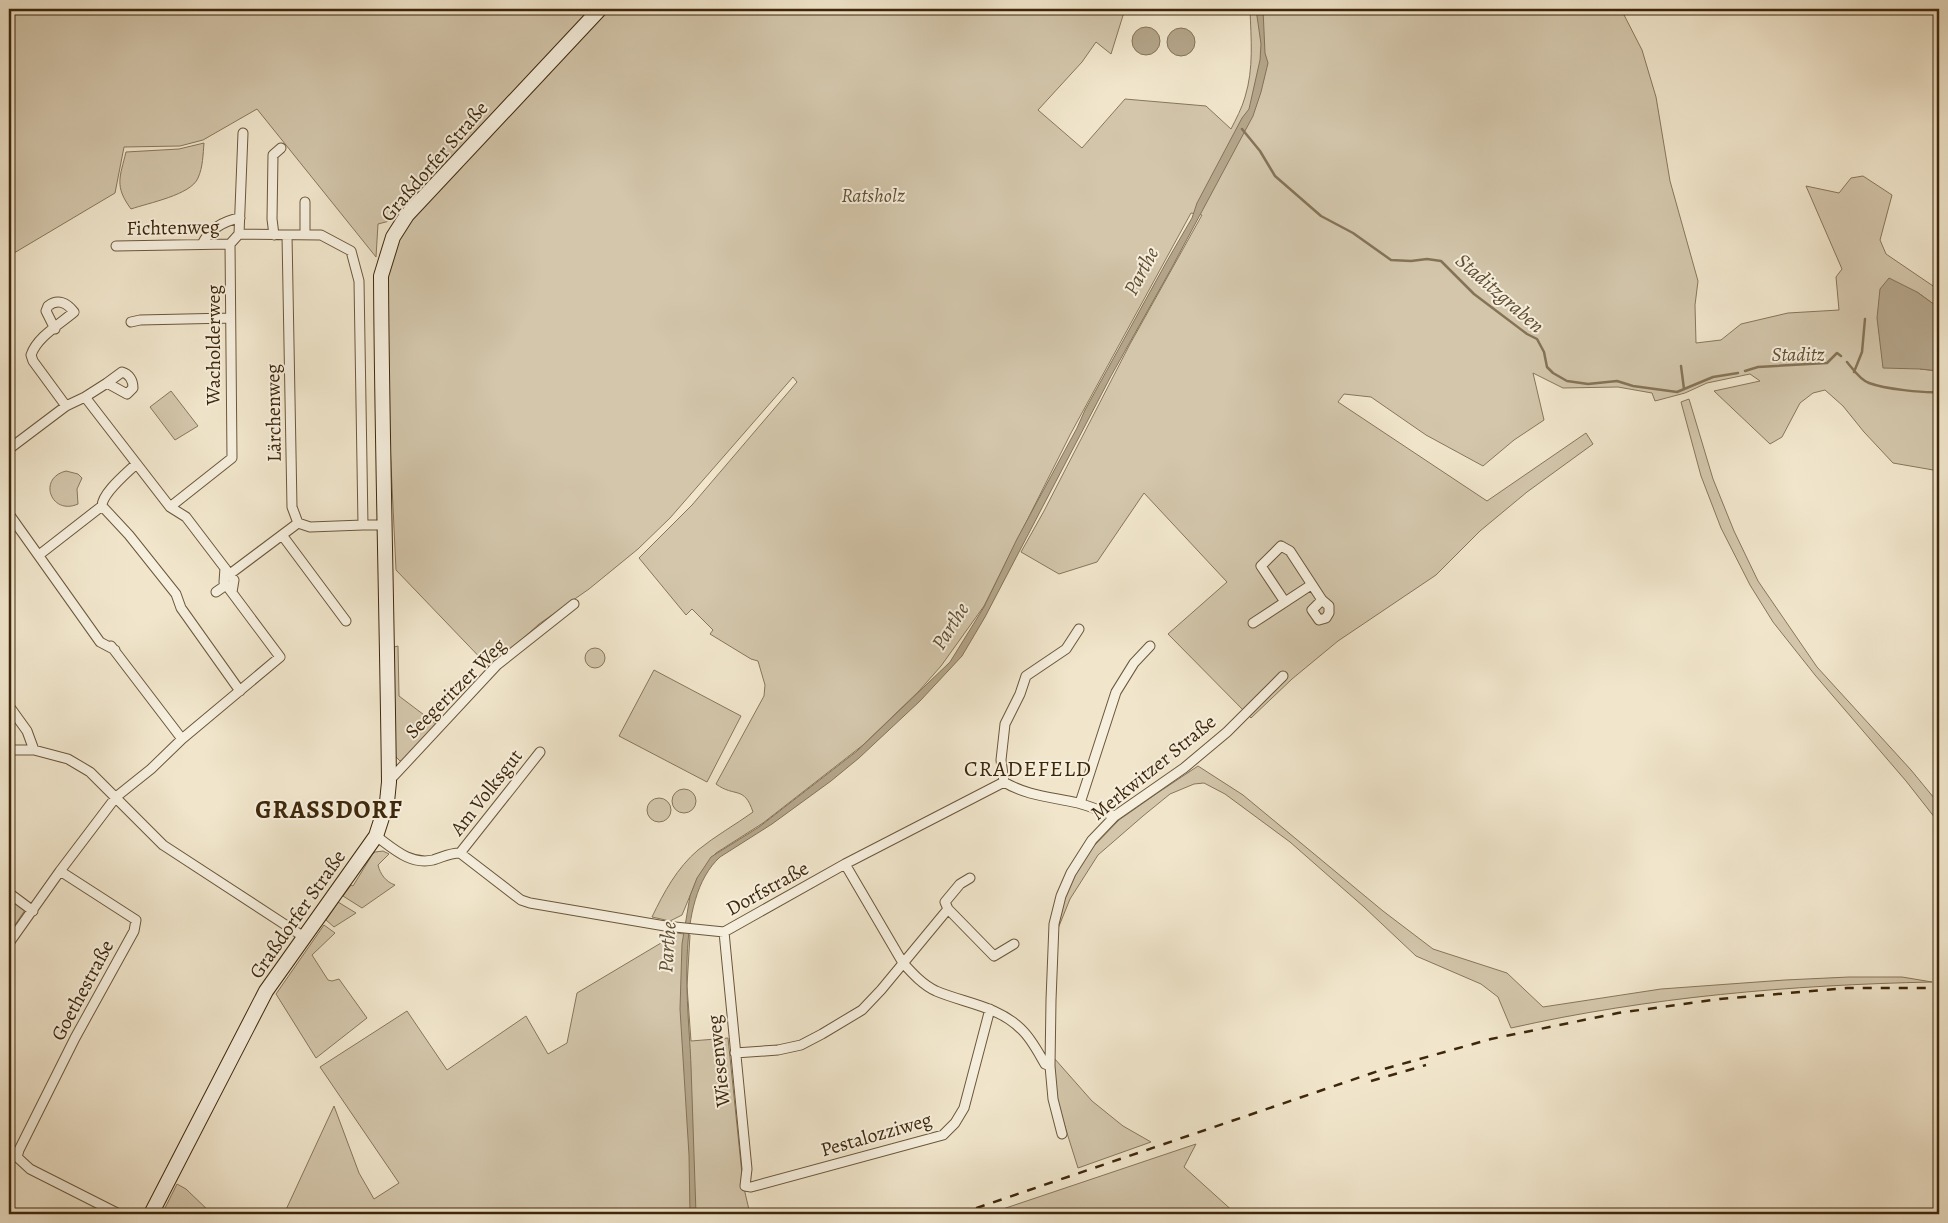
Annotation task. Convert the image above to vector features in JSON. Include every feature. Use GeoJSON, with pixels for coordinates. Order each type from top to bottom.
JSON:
{"type":"FeatureCollection","features":[{"type":"Feature","properties":{"kind":"street","name":"Graßdorfer Straße"},"geometry":{"type":"LineString","coordinates":[[151,1214],[266,991],[376,836],[387,802],[389,782],[387,603],[384,525],[381,276],[393,237],[408,215],[600,9]]}},
{"type":"Feature","properties":{"kind":"street"},"geometry":{"type":"LineString","coordinates":[[230,244],[239,234],[243,133]]}},
{"type":"Feature","properties":{"kind":"street"},"geometry":{"type":"LineString","coordinates":[[274,235],[272,219],[273,155],[281,148]]}},
{"type":"Feature","properties":{"kind":"street"},"geometry":{"type":"LineString","coordinates":[[305,202],[305,235]]}},
{"type":"Feature","properties":{"kind":"street"},"geometry":{"type":"LineString","coordinates":[[202,244],[206,235],[226,221],[240,218]]}},
{"type":"Feature","properties":{"kind":"street"},"geometry":{"type":"LineString","coordinates":[[239,234],[321,235],[351,251],[359,281],[363,525]]}},
{"type":"Feature","properties":{"kind":"street","name":"Lärchenweg"},"geometry":{"type":"LineString","coordinates":[[287,235],[292,507],[298,523]]}},
{"type":"Feature","properties":{"kind":"street","name":"Fichtenweg"},"geometry":{"type":"LineString","coordinates":[[116,246],[230,244]]}},
{"type":"Feature","properties":{"kind":"street","name":"Wacholderweg"},"geometry":{"type":"LineString","coordinates":[[170,507],[232,458],[230,244]]}},
{"type":"Feature","properties":{"kind":"street"},"geometry":{"type":"LineString","coordinates":[[131,322],[140,320],[230,318]]}},
{"type":"Feature","properties":{"kind":"street"},"geometry":{"type":"LineString","coordinates":[[55,328],[39,341],[31,355],[33,361],[66,406]]}},
{"type":"Feature","properties":{"kind":"street"},"geometry":{"type":"LineString","coordinates":[[9,449],[66,406],[85,397],[107,382]]}},
{"type":"Feature","properties":{"kind":"street"},"geometry":{"type":"LineString","coordinates":[[9,943],[60,870],[116,797],[280,657],[232,592],[234,580],[226,576],[186,517],[170,507],[85,397]]}},
{"type":"Feature","properties":{"kind":"street"},"geometry":{"type":"LineString","coordinates":[[136,464],[107,493],[102,500],[102,506],[130,535],[176,594],[181,608],[240,690]]}},
{"type":"Feature","properties":{"kind":"street"},"geometry":{"type":"LineString","coordinates":[[39,555],[102,506]]}},
{"type":"Feature","properties":{"kind":"street"},"geometry":{"type":"LineString","coordinates":[[9,514],[93,633],[100,642],[115,650],[182,740]]}},
{"type":"Feature","properties":{"kind":"street"},"geometry":{"type":"LineString","coordinates":[[216,592],[226,576],[298,523],[310,527],[384,525]]}},
{"type":"Feature","properties":{"kind":"street"},"geometry":{"type":"LineString","coordinates":[[282,535],[346,621]]}},
{"type":"Feature","properties":{"kind":"street"},"geometry":{"type":"LineString","coordinates":[[1285,602],[1261,566],[1281,546],[1290,551],[1322,600]]}},
{"type":"Feature","properties":{"kind":"street"},"geometry":{"type":"LineString","coordinates":[[1253,623],[1311,585]]}},
{"type":"Feature","properties":{"kind":"street","name":"Seegeritzer Weg"},"geometry":{"type":"LineString","coordinates":[[389,782],[497,665],[574,604]]}},
{"type":"Feature","properties":{"kind":"street"},"geometry":{"type":"LineString","coordinates":[[1079,629],[1066,649],[1026,676],[1020,694],[1005,724],[1001,760],[1004,782],[1030,794],[1080,803],[1115,816]]}},
{"type":"Feature","properties":{"kind":"street"},"geometry":{"type":"LineString","coordinates":[[1080,803],[1116,692],[1134,663],[1150,646]]}},
{"type":"Feature","properties":{"kind":"street","name":"Merkwitzer Straße"},"geometry":{"type":"LineString","coordinates":[[1062,1134],[1052,1099],[1050,1066],[1051,1000],[1054,924],[1060,896],[1071,873],[1092,840],[1115,816],[1184,768],[1227,732],[1283,676]]}},
{"type":"Feature","properties":{"kind":"street"},"geometry":{"type":"LineString","coordinates":[[9,706],[27,731],[34,750]]}},
{"type":"Feature","properties":{"kind":"street"},"geometry":{"type":"LineString","coordinates":[[9,750],[34,750],[68,759],[90,772],[162,845],[304,937]]}},
{"type":"Feature","properties":{"kind":"street","name":"Am Volksgut"},"geometry":{"type":"LineString","coordinates":[[460,853],[540,752]]}},
{"type":"Feature","properties":{"kind":"street","name":"Dorfstraße"},"geometry":{"type":"LineString","coordinates":[[460,853],[521,900],[530,903],[705,932],[724,932],[845,864],[1004,782]]}},
{"type":"Feature","properties":{"kind":"street"},"geometry":{"type":"LineString","coordinates":[[376,836],[416,862],[432,860],[451,853],[460,853]]}},
{"type":"Feature","properties":{"kind":"street"},"geometry":{"type":"LineString","coordinates":[[845,864],[904,963],[916,977],[934,991],[990,1009],[1021,1029],[1045,1064],[1050,1066]]}},
{"type":"Feature","properties":{"kind":"street","name":"Goethestraße"},"geometry":{"type":"LineString","coordinates":[[60,870],[136,920],[134,930],[75,1038],[17,1157],[30,1169],[119,1214]]}},
{"type":"Feature","properties":{"kind":"street"},"geometry":{"type":"LineString","coordinates":[[970,878],[960,884],[945,902],[948,909],[994,956],[1014,944]]}},
{"type":"Feature","properties":{"kind":"street"},"geometry":{"type":"LineString","coordinates":[[9,893],[33,911]]}},
{"type":"Feature","properties":{"kind":"street"},"geometry":{"type":"LineString","coordinates":[[735,1053],[778,1050],[801,1045],[862,1010],[904,963],[948,909]]}},
{"type":"Feature","properties":{"kind":"street","name":"Wiesenweg"},"geometry":{"type":"LineString","coordinates":[[724,932],[747,1168],[745,1186]]}},
{"type":"Feature","properties":{"kind":"street","name":"Pestalozziweg"},"geometry":{"type":"LineString","coordinates":[[745,1186],[751,1187],[943,1135],[955,1123],[964,1108],[990,1009]]}},
{"type":"Feature","properties":{"kind":"green space"},"geometry":{"type":"Polygon","coordinates":[[[9,9],[1125,9],[1111,54],[1096,42],[1082,62],[1038,110],[1082,148],[1125,99],[1206,106],[1231,129],[1244,101],[1250,75],[1250,9],[1621,9],[1642,50],[1656,97],[1670,181],[1698,281],[1695,305],[1696,343],[1721,340],[1741,324],[1788,313],[1839,310],[1836,277],[1842,269],[1806,186],[1839,193],[1851,178],[1863,176],[1892,195],[1880,240],[1886,254],[1939,290],[1939,308],[1917,292],[1877,318],[1920,369],[1939,371],[1939,471],[1893,463],[1843,406],[1825,390],[1813,393],[1800,403],[1782,437],[1770,444],[1714,391],[1760,381],[1750,374],[1707,383],[1685,393],[1655,401],[1652,393],[1618,387],[1563,388],[1533,373],[1544,420],[1514,440],[1483,466],[1426,435],[1371,397],[1344,394],[1338,402],[1487,501],[1586,433],[1593,444],[1527,492],[1480,531],[1436,575],[1338,641],[1292,679],[1251,718],[1168,634],[1227,582],[1144,493],[1097,562],[1059,574],[1021,552],[1130,344],[1202,215],[1191,213],[1071,433],[984,606],[941,666],[919,691],[863,745],[763,823],[716,853],[697,879],[682,915],[670,921],[652,917],[672,881],[690,857],[711,840],[753,812],[746,798],[716,784],[764,696],[765,685],[758,661],[751,659],[710,634],[713,630],[692,609],[686,615],[639,558],[692,505],[797,382],[793,377],[670,518],[638,549],[589,589],[539,624],[490,668],[396,570],[386,358],[385,288],[391,256],[408,221],[516,89],[401,218],[378,224],[376,257],[257,109],[203,140],[180,146],[124,147],[115,193],[9,256],[9,9]]]}},
{"type":"Feature","properties":{"kind":"green space"},"geometry":{"type":"Polygon","coordinates":[[[204,143],[201,169],[194,184],[178,194],[131,209],[120,187],[120,175],[126,152],[179,149],[204,143]]]}},
{"type":"Feature","properties":{"kind":"green space"},"geometry":{"type":"Polygon","coordinates":[[[171,391],[198,426],[175,440],[150,407],[171,391]]]}},
{"type":"Feature","properties":{"kind":"green space"},"geometry":{"type":"Polygon","coordinates":[[[1689,399],[1713,479],[1734,531],[1758,581],[1817,667],[1911,770],[1939,804],[1939,823],[1906,781],[1815,675],[1773,622],[1750,585],[1721,528],[1701,476],[1681,402],[1689,399]]]}},
{"type":"Feature","properties":{"kind":"green space"},"geometry":{"type":"Polygon","coordinates":[[[66,471],[78,474],[82,478],[77,489],[78,504],[69,506],[61,505],[55,501],[51,495],[50,488],[52,481],[57,475],[66,471]]]}},
{"type":"Feature","properties":{"kind":"green space"},"geometry":{"type":"Polygon","coordinates":[[[398,646],[399,696],[436,724],[402,761],[395,756],[394,647],[398,646]]]}},
{"type":"Feature","properties":{"kind":"green space"},"geometry":{"type":"Polygon","coordinates":[[[595,648],[602,651],[605,658],[602,665],[595,668],[588,665],[585,658],[588,651],[595,648]]]}},
{"type":"Feature","properties":{"kind":"green space"},"geometry":{"type":"Polygon","coordinates":[[[654,670],[741,716],[707,782],[619,736],[654,670]]]}},
{"type":"Feature","properties":{"kind":"green space"},"geometry":{"type":"Polygon","coordinates":[[[1198,766],[1243,795],[1383,911],[1433,949],[1507,973],[1543,1007],[1661,989],[1785,980],[1902,977],[1932,982],[1826,986],[1720,994],[1615,1008],[1511,1028],[1498,997],[1481,984],[1416,956],[1290,842],[1225,794],[1204,783],[1194,784],[1170,794],[1098,855],[1070,899],[1057,931],[1067,885],[1091,849],[1119,820],[1198,766]]]}},
{"type":"Feature","properties":{"kind":"green space"},"geometry":{"type":"Polygon","coordinates":[[[684,789],[692,793],[696,801],[692,809],[684,813],[676,809],[672,801],[676,793],[684,789]]]}},
{"type":"Feature","properties":{"kind":"green space"},"geometry":{"type":"Polygon","coordinates":[[[659,798],[667,802],[671,810],[667,818],[659,822],[651,818],[647,810],[651,802],[659,798]]]}},
{"type":"Feature","properties":{"kind":"green space"},"geometry":{"type":"Polygon","coordinates":[[[383,851],[389,854],[378,865],[379,868],[386,880],[395,885],[362,908],[343,896],[351,885],[353,886],[372,855],[375,852],[383,851]]]}},
{"type":"Feature","properties":{"kind":"green space"},"geometry":{"type":"Polygon","coordinates":[[[9,898],[25,910],[9,934],[9,898]]]}},
{"type":"Feature","properties":{"kind":"green space"},"geometry":{"type":"Polygon","coordinates":[[[338,902],[356,913],[334,927],[326,920],[338,902]]]}},
{"type":"Feature","properties":{"kind":"green space"},"geometry":{"type":"Polygon","coordinates":[[[324,925],[335,933],[312,955],[328,980],[339,979],[367,1018],[316,1058],[276,994],[324,925]]]}},
{"type":"Feature","properties":{"kind":"green space"},"geometry":{"type":"Polygon","coordinates":[[[671,932],[690,935],[687,986],[691,1041],[728,1038],[743,1184],[750,1214],[284,1214],[334,1106],[359,1173],[374,1199],[399,1183],[320,1067],[407,1011],[447,1070],[526,1016],[548,1054],[567,1043],[577,993],[666,940],[671,932]]]}},
{"type":"Feature","properties":{"kind":"green space"},"geometry":{"type":"Polygon","coordinates":[[[1054,1058],[1092,1101],[1123,1126],[1151,1142],[1078,1168],[1056,1098],[1054,1058]]]}},
{"type":"Feature","properties":{"kind":"green space"},"geometry":{"type":"Polygon","coordinates":[[[1196,1144],[1184,1167],[1236,1214],[988,1214],[1196,1144]]]}},
{"type":"Feature","properties":{"kind":"green space"},"geometry":{"type":"Polygon","coordinates":[[[177,1184],[186,1189],[212,1214],[162,1214],[177,1184]]]}},
{"type":"Feature","properties":{"kind":"shaded area"},"geometry":{"type":"Polygon","coordinates":[[[1256,9],[1263,9],[1265,53],[1268,63],[1253,116],[1111,376],[985,617],[962,656],[920,701],[859,758],[772,824],[720,857],[705,876],[695,900],[687,956],[696,1214],[690,1214],[689,1155],[680,1009],[682,944],[690,896],[697,878],[711,857],[759,827],[857,751],[950,662],[984,607],[1017,539],[1085,410],[1192,218],[1197,203],[1242,118],[1249,109],[1260,60],[1261,44],[1256,9]]]}},
{"type":"Feature","properties":{"kind":"shaded area"},"geometry":{"type":"Polygon","coordinates":[[[1146,27],[1156,31],[1160,41],[1156,51],[1146,55],[1136,51],[1132,41],[1136,31],[1146,27]]]}},
{"type":"Feature","properties":{"kind":"shaded area"},"geometry":{"type":"Polygon","coordinates":[[[1181,28],[1191,32],[1195,42],[1191,52],[1181,56],[1171,52],[1167,42],[1171,32],[1181,28]]]}},
{"type":"Feature","properties":{"kind":"shaded area"},"geometry":{"type":"Polygon","coordinates":[[[1889,278],[1917,292],[1939,308],[1939,371],[1883,368],[1877,318],[1880,289],[1889,278]]]}},
{"type":"Feature","properties":{"kind":"waterway","name":"Staditzgraben"},"geometry":{"type":"LineString","coordinates":[[1242,129],[1260,151],[1275,176],[1321,216],[1353,233],[1391,260],[1411,261],[1427,259],[1441,261],[1474,294],[1527,334],[1537,339],[1544,352],[1547,367],[1567,381],[1588,384],[1617,381],[1633,386],[1677,392],[1713,377],[1738,373]]}},
{"type":"Feature","properties":{"kind":"waterway"},"geometry":{"type":"LineString","coordinates":[[1854,372],[1862,352],[1865,319]]}},
{"type":"Feature","properties":{"kind":"waterway","name":"Staditzgraben"},"geometry":{"type":"LineString","coordinates":[[1745,371],[1758,367],[1827,363],[1837,353],[1841,356]]}},
{"type":"Feature","properties":{"kind":"waterway","name":"Staditzgraben"},"geometry":{"type":"LineString","coordinates":[[1847,362],[1860,377],[1869,383],[1904,390],[1939,392]]}},
{"type":"Feature","properties":{"kind":"waterway"},"geometry":{"type":"LineString","coordinates":[[1681,366],[1684,389]]}},
{"type":"Feature","properties":{"kind":"railway"},"geometry":{"type":"LineString","coordinates":[[959,1214],[1384,1069],[1491,1039],[1618,1013],[1720,999],[1847,988],[1939,988]]}},
{"type":"Feature","properties":{"kind":"railway"},"geometry":{"type":"LineString","coordinates":[[1371,1081],[1426,1065]]}},
{"type":"Feature","properties":{"kind":"district","name":"CRADEFELD"},"geometry":{"type":"Point","coordinates":[1028,768]}},
{"type":"Feature","properties":{"kind":"district","name":"GRASSDORF"},"geometry":{"type":"Point","coordinates":[329,809]}},
{"type":"Feature","properties":{"kind":"park label","name":"Ratsholz"},"geometry":{"type":"Point","coordinates":[873,195]}},
{"type":"Feature","properties":{"kind":"park label","name":"Staditz"},"geometry":{"type":"Point","coordinates":[1798,354]}},
{"type":"Feature","properties":{"kind":"water label","name":"Parthe"},"geometry":{"type":"Point","coordinates":[1141,271]}},
{"type":"Feature","properties":{"kind":"water label","name":"Parthe"},"geometry":{"type":"Point","coordinates":[950,626]}},
{"type":"Feature","properties":{"kind":"water label","name":"Parthe"},"geometry":{"type":"Point","coordinates":[667,947]}}]}
